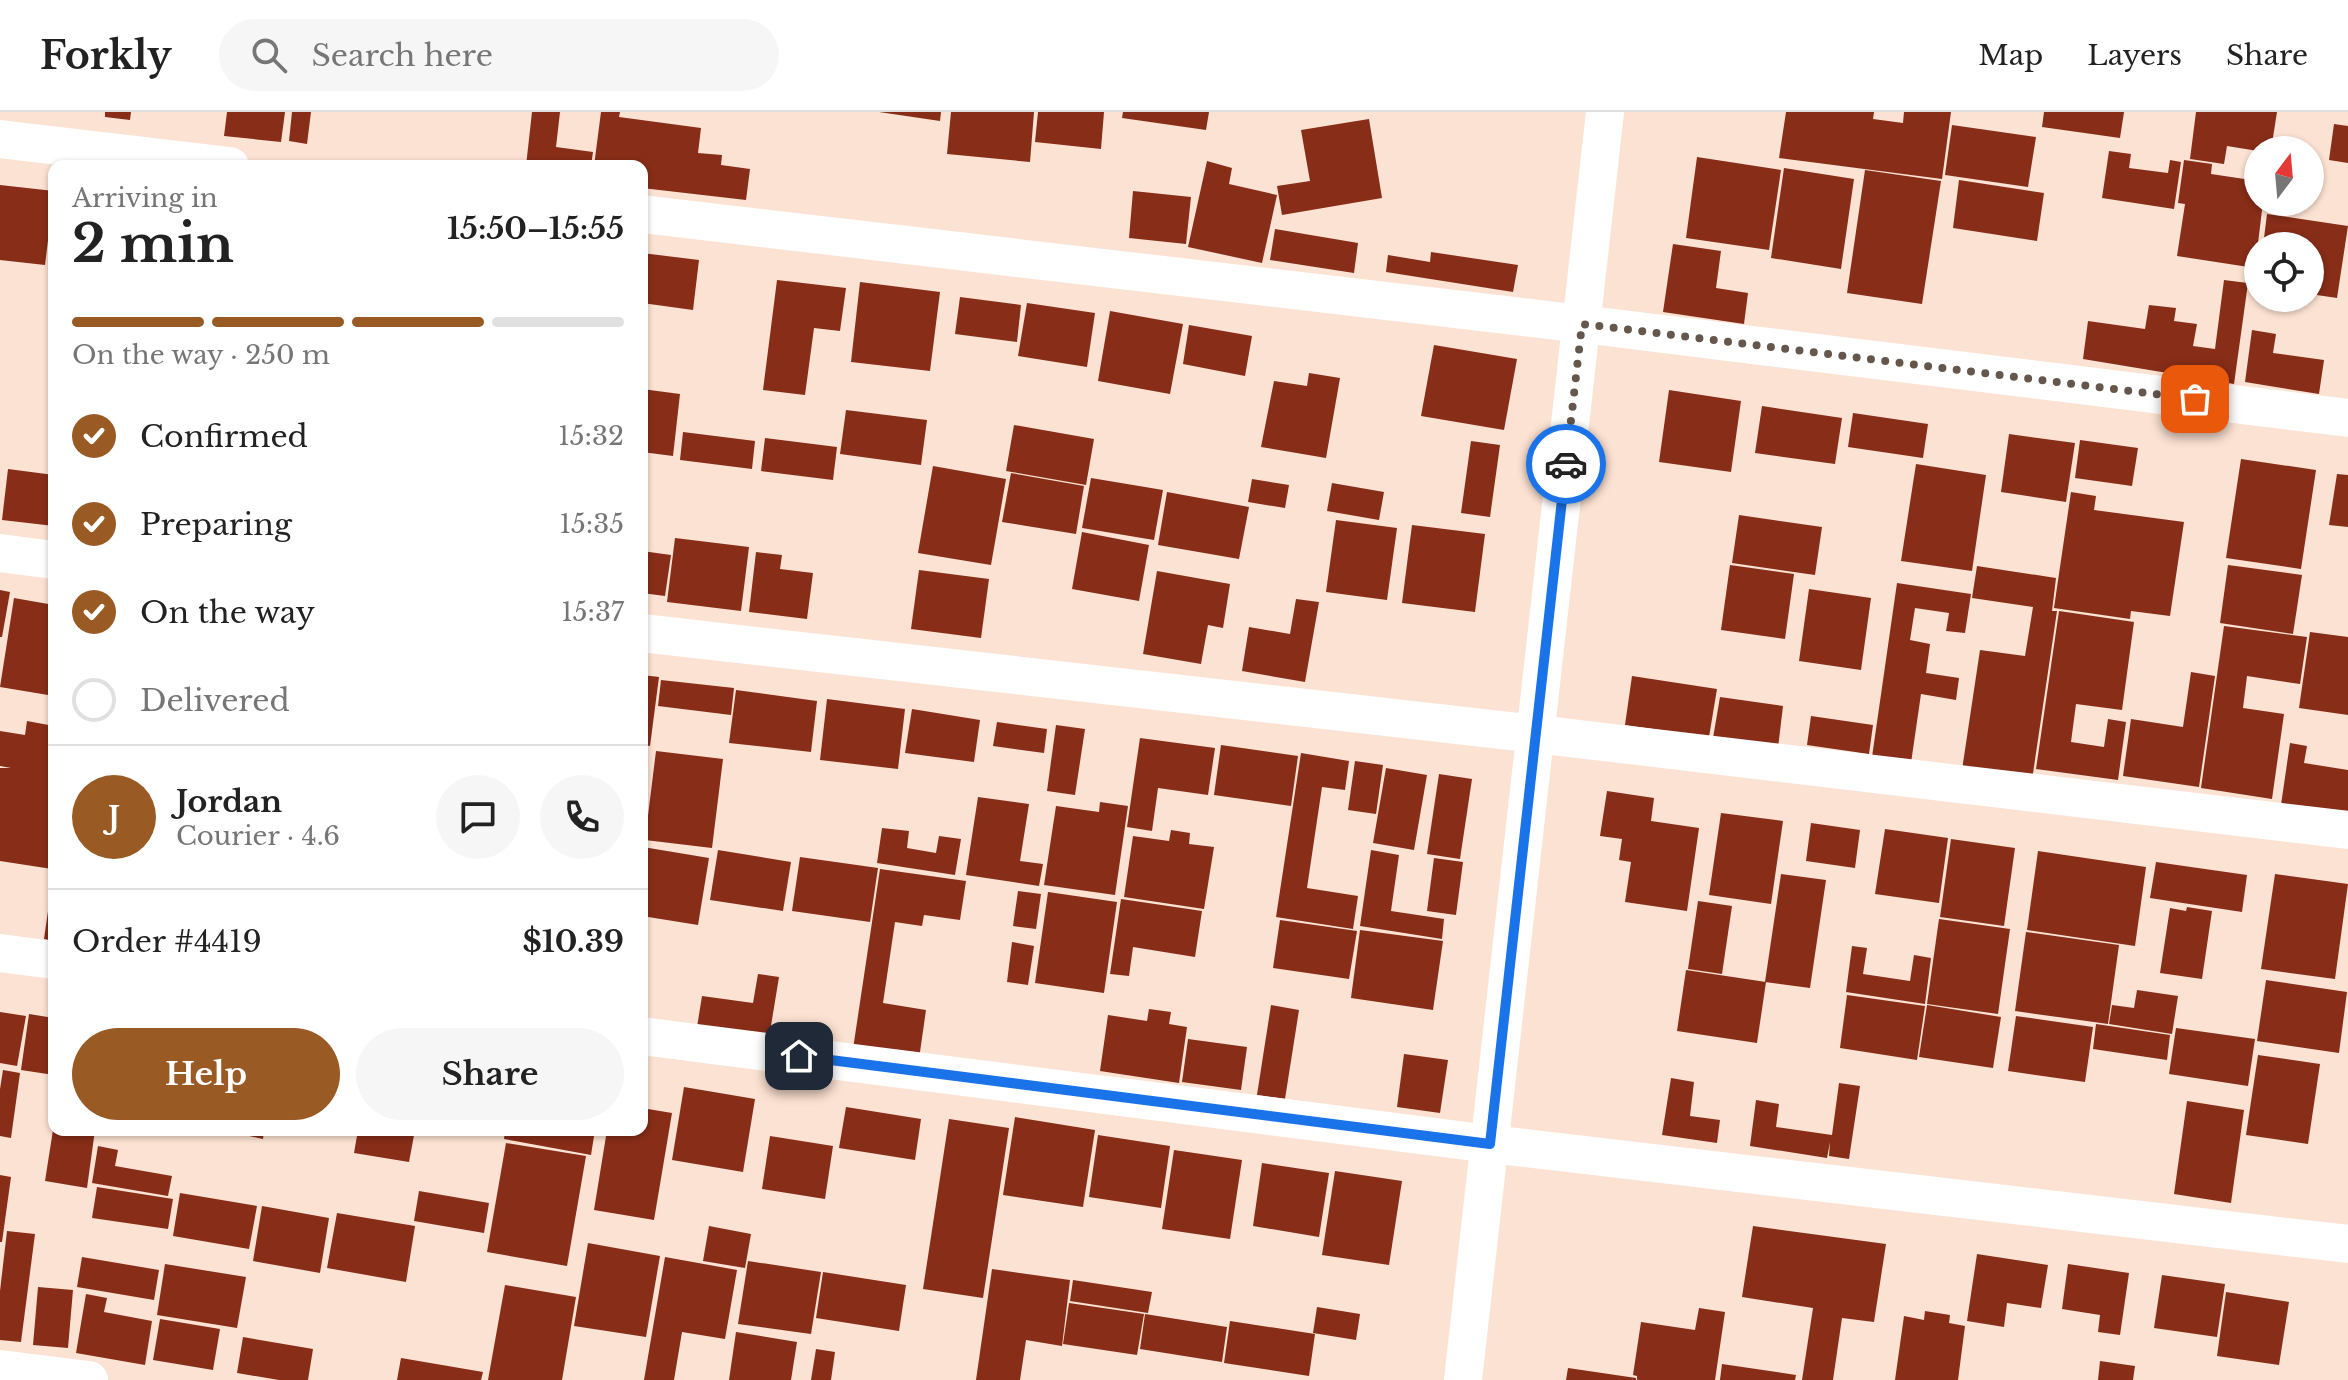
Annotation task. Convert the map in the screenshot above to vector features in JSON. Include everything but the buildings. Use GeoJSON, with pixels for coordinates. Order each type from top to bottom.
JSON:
{"type":"FeatureCollection","features":[{"type":"Feature","properties":{"kind":"street"},"geometry":{"type":"LineString","coordinates":[[1463,1380],[1605,112]]}},
{"type":"Feature","properties":{"kind":"street"},"geometry":{"type":"LineString","coordinates":[[0,139],[179,160]]}},
{"type":"Feature","properties":{"kind":"street"},"geometry":{"type":"LineString","coordinates":[[648,215],[2348,418]]}},
{"type":"Feature","properties":{"kind":"street"},"geometry":{"type":"LineString","coordinates":[[0,553],[48,559]]}},
{"type":"Feature","properties":{"kind":"street"},"geometry":{"type":"LineString","coordinates":[[648,634],[2348,830]]}},
{"type":"Feature","properties":{"kind":"street"},"geometry":{"type":"LineString","coordinates":[[0,953],[48,959]]}},
{"type":"Feature","properties":{"kind":"street"},"geometry":{"type":"LineString","coordinates":[[648,1037],[1490,1144],[2348,1244]]}},
{"type":"Feature","properties":{"kind":"street"},"geometry":{"type":"LineString","coordinates":[[0,1369],[89,1380]]}},
{"type":"Feature","properties":{"kind":"way so far"},"geometry":{"type":"LineString","coordinates":[[1566,464],[1582,324],[2195,399]]}},
{"type":"Feature","properties":{"kind":"route"},"geometry":{"type":"LineString","coordinates":[[799,1056],[1490,1144],[1566,464]]}}]}
